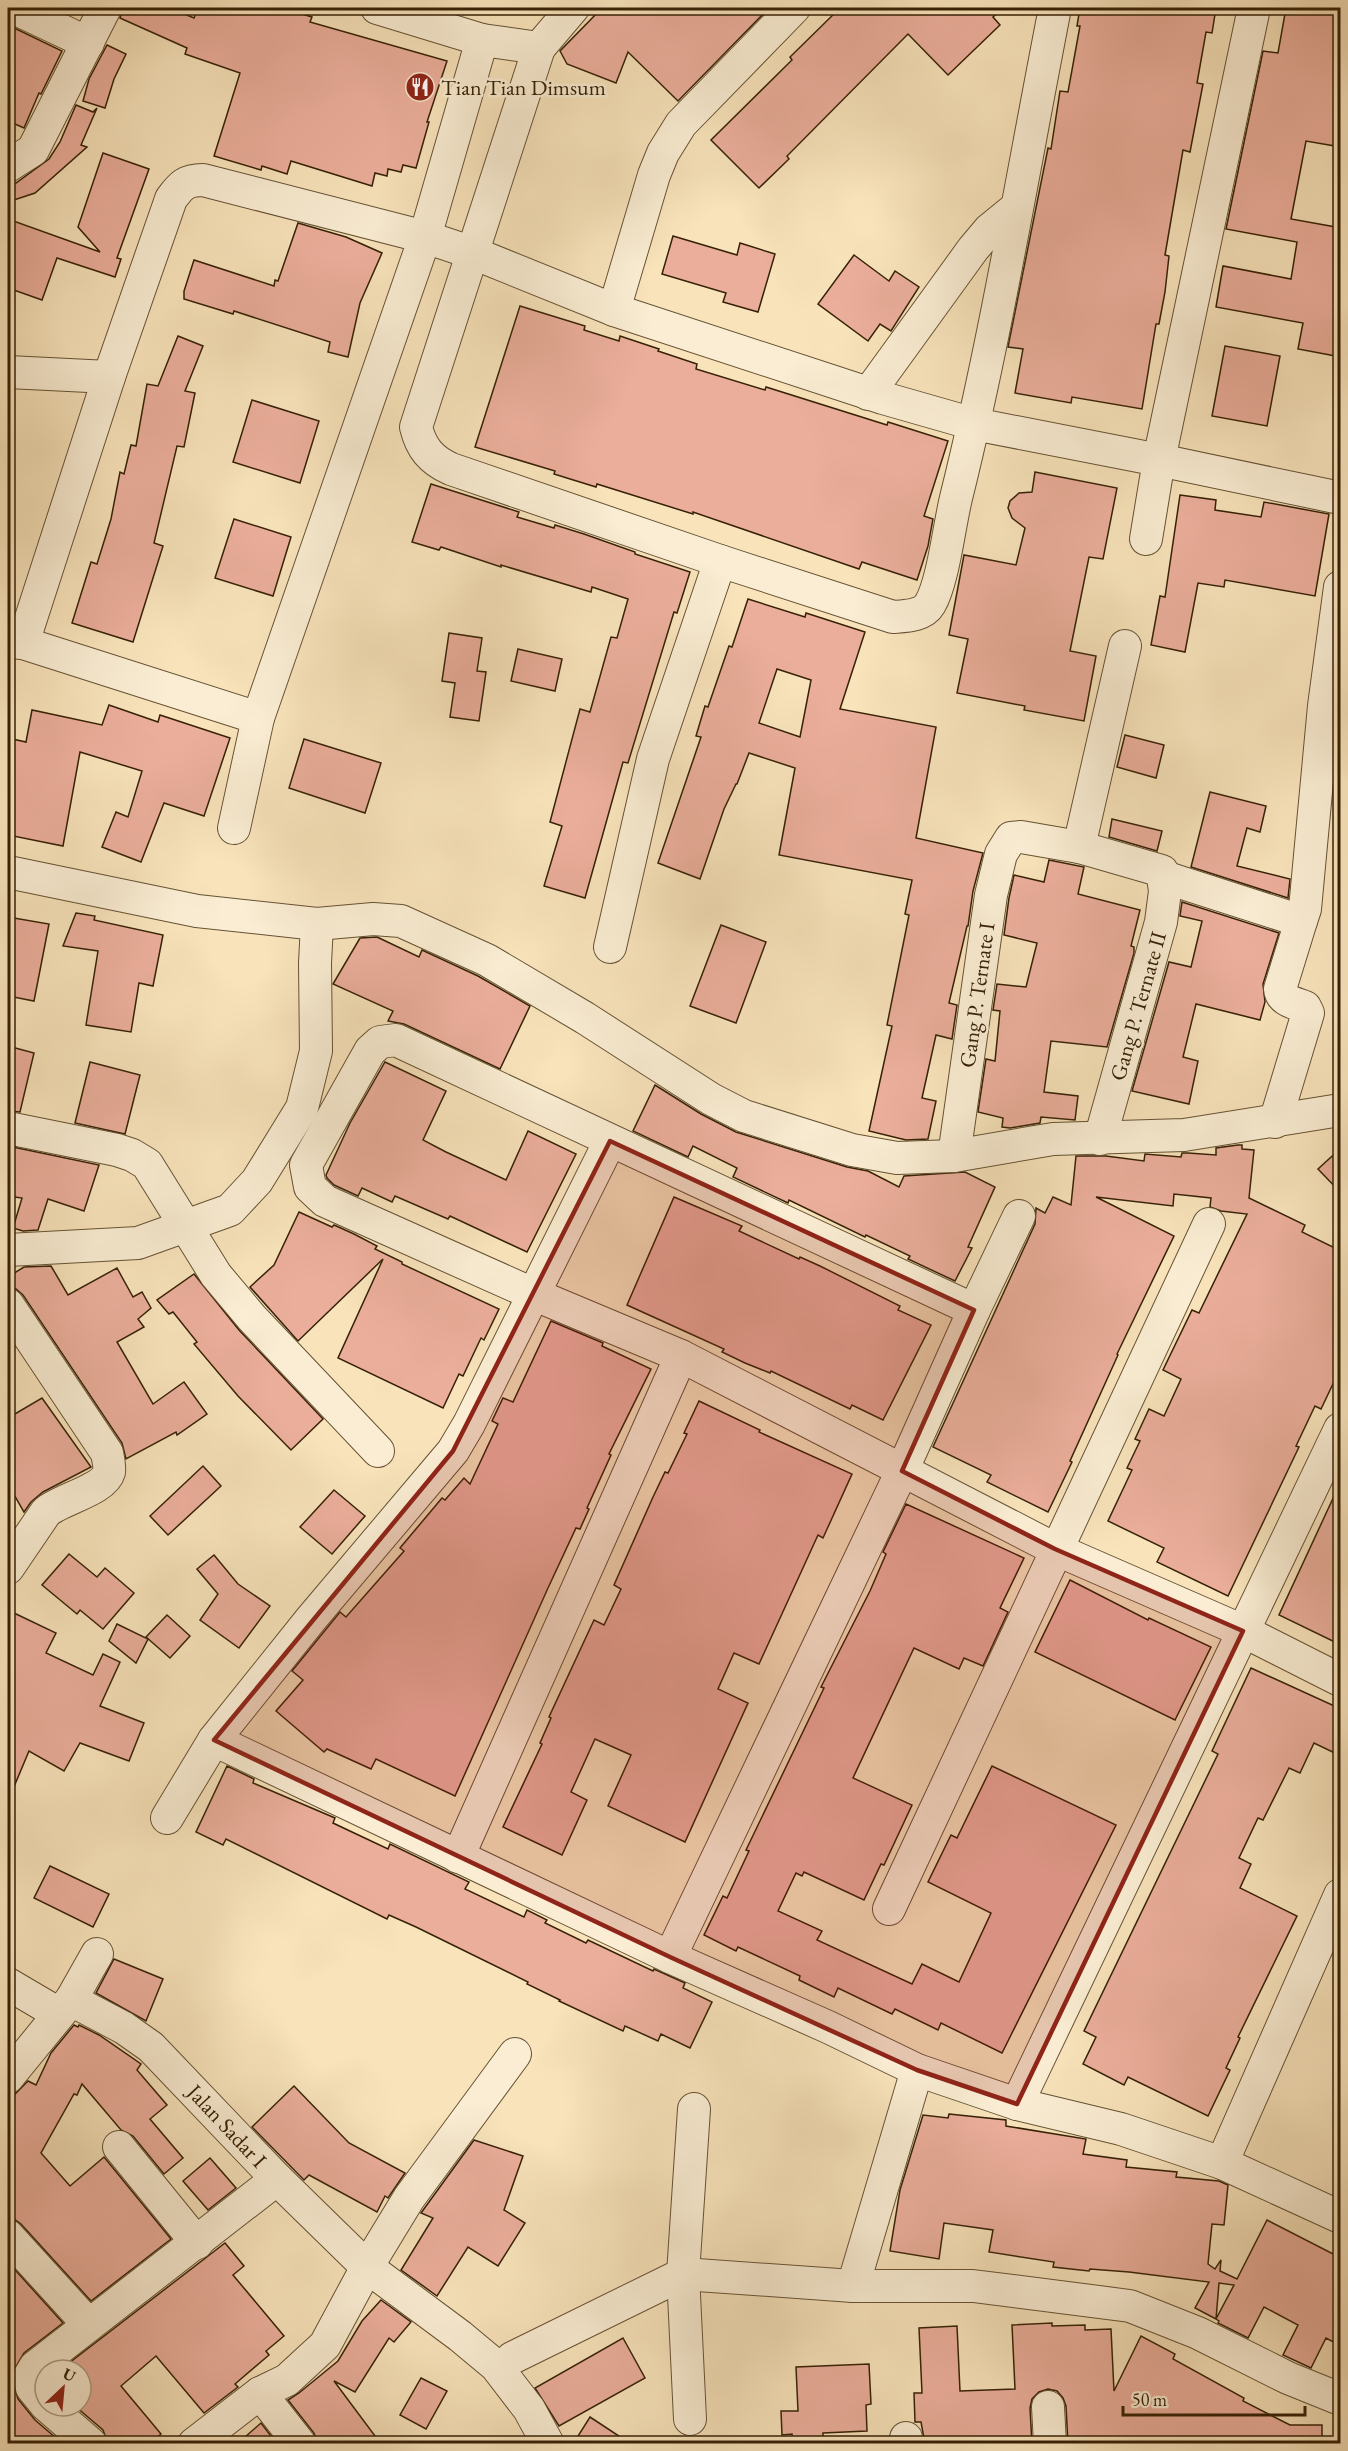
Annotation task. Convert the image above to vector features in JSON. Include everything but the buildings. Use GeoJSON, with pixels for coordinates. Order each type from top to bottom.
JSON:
{"type":"FeatureCollection","features":[{"type":"Feature","properties":{"kind":"street"},"geometry":{"type":"LineString","coordinates":[[14,8],[88,43]]}},
{"type":"Feature","properties":{"kind":"street"},"geometry":{"type":"LineString","coordinates":[[8,165],[33,150],[105,8]]}},
{"type":"Feature","properties":{"kind":"street"},"geometry":{"type":"LineString","coordinates":[[377,8],[482,40],[539,48]]}},
{"type":"Feature","properties":{"kind":"street"},"geometry":{"type":"LineString","coordinates":[[573,8],[539,48],[416,427],[420,442],[434,461],[451,469],[720,561],[893,617],[913,616],[928,607],[937,591],[948,529],[974,424],[1054,8]]}},
{"type":"Feature","properties":{"kind":"street"},"geometry":{"type":"LineString","coordinates":[[614,310],[654,175],[663,153],[681,124],[794,8]]}},
{"type":"Feature","properties":{"kind":"street"},"geometry":{"type":"LineString","coordinates":[[1146,539],[1159,459],[1254,8]]}},
{"type":"Feature","properties":{"kind":"street"},"geometry":{"type":"LineString","coordinates":[[234,828],[258,718],[424,237],[482,40]]}},
{"type":"Feature","properties":{"kind":"street"},"geometry":{"type":"LineString","coordinates":[[258,718],[15,642],[171,199],[180,186],[186,182],[203,180],[424,237],[473,253],[614,310],[868,394],[974,424],[1159,459],[1341,498]]}},
{"type":"Feature","properties":{"kind":"street"},"geometry":{"type":"LineString","coordinates":[[868,394],[973,249],[989,230],[1016,208]]}},
{"type":"Feature","properties":{"kind":"street"},"geometry":{"type":"LineString","coordinates":[[8,372],[109,377]]}},
{"type":"Feature","properties":{"kind":"street"},"geometry":{"type":"LineString","coordinates":[[610,947],[653,759],[720,561]]}},
{"type":"Feature","properties":{"kind":"street"},"geometry":{"type":"LineString","coordinates":[[1275,1122],[1308,1013],[1305,1007],[1285,999],[1280,994],[1280,989],[1305,909],[1324,706],[1341,587]]}},
{"type":"Feature","properties":{"kind":"street"},"geometry":{"type":"LineString","coordinates":[[1125,646],[1079,847],[1301,921]]}},
{"type":"Feature","properties":{"kind":"street","name":"Gang P. Ternate I"},"geometry":{"type":"LineString","coordinates":[[954,1156],[991,895],[1001,854],[1011,838],[1021,837],[1079,847]]}},
{"type":"Feature","properties":{"kind":"street"},"geometry":{"type":"LineString","coordinates":[[8,872],[198,911],[317,924],[332,921],[401,921],[487,960],[585,1018],[711,1099],[744,1116],[852,1150],[897,1158],[954,1156],[1053,1139],[1185,1135],[1341,1110]]}},
{"type":"Feature","properties":{"kind":"street","name":"Gang P. Ternate II"},"geometry":{"type":"LineString","coordinates":[[1100,1139],[1161,922],[1163,874]]}},
{"type":"Feature","properties":{"kind":"street"},"geometry":{"type":"LineString","coordinates":[[8,1250],[138,1243],[230,1210],[257,1181],[302,1108],[316,1051],[317,924]]}},
{"type":"Feature","properties":{"kind":"street"},"geometry":{"type":"LineString","coordinates":[[974,1310],[396,1040],[380,1042],[370,1051],[306,1165],[310,1187],[325,1201],[681,1356],[1055,1549],[1243,1631],[1341,1680]]}},
{"type":"Feature","properties":{"kind":"street"},"geometry":{"type":"LineString","coordinates":[[8,1128],[132,1155],[147,1164],[216,1275],[252,1318],[378,1450]]}},
{"type":"Feature","properties":{"kind":"street"},"geometry":{"type":"LineString","coordinates":[[167,1818],[214,1740],[311,1619],[453,1451],[469,1424],[610,1141]]}},
{"type":"Feature","properties":{"kind":"street"},"geometry":{"type":"LineString","coordinates":[[670,1957],[902,1471],[1019,1216]]}},
{"type":"Feature","properties":{"kind":"street"},"geometry":{"type":"LineString","coordinates":[[889,1909],[1055,1549],[1209,1224]]}},
{"type":"Feature","properties":{"kind":"street"},"geometry":{"type":"LineString","coordinates":[[8,1305],[107,1453],[109,1471],[103,1483],[53,1506],[46,1512],[8,1568]]}},
{"type":"Feature","properties":{"kind":"street"},"geometry":{"type":"LineString","coordinates":[[458,1857],[681,1356]]}},
{"type":"Feature","properties":{"kind":"street"},"geometry":{"type":"LineString","coordinates":[[1017,2104],[1341,1429]]}},
{"type":"Feature","properties":{"kind":"street"},"geometry":{"type":"LineString","coordinates":[[214,1740],[670,1957],[828,2027],[917,2070],[1017,2104],[1121,2129],[1222,2163],[1341,2217]]}},
{"type":"Feature","properties":{"kind":"street"},"geometry":{"type":"LineString","coordinates":[[1222,2163],[1341,1895]]}},
{"type":"Feature","properties":{"kind":"street"},"geometry":{"type":"LineString","coordinates":[[8,2077],[65,2007],[97,1954]]}},
{"type":"Feature","properties":{"kind":"street","name":"Jalan Sadar I"},"geometry":{"type":"LineString","coordinates":[[8,1984],[124,2028],[150,2047],[277,2179],[35,2367],[18,2374],[33,2389]]}},
{"type":"Feature","properties":{"kind":"street"},"geometry":{"type":"LineString","coordinates":[[194,2444],[260,2393],[287,2380],[325,2345],[367,2267],[409,2198],[515,2054]]}},
{"type":"Feature","properties":{"kind":"street"},"geometry":{"type":"LineString","coordinates":[[853,2286],[917,2070]]}},
{"type":"Feature","properties":{"kind":"street"},"geometry":{"type":"LineString","coordinates":[[690,2419],[683,2274],[694,2109]]}},
{"type":"Feature","properties":{"kind":"street"},"geometry":{"type":"LineString","coordinates":[[119,2147],[197,2242]]}},
{"type":"Feature","properties":{"kind":"street"},"geometry":{"type":"LineString","coordinates":[[277,2179],[367,2267],[460,2336],[496,2367],[529,2409],[548,2444]]}},
{"type":"Feature","properties":{"kind":"street"},"geometry":{"type":"LineString","coordinates":[[8,2236],[89,2325]]}},
{"type":"Feature","properties":{"kind":"street"},"geometry":{"type":"LineString","coordinates":[[513,2358],[683,2274],[853,2286],[973,2286],[1130,2306],[1198,2333],[1288,2378],[1341,2399]]}},
{"type":"Feature","properties":{"kind":"street"},"geometry":{"type":"LineString","coordinates":[[260,2393],[300,2444]]}},
{"type":"Feature","properties":{"kind":"street"},"geometry":{"type":"LineString","coordinates":[[1048,2407],[1050,2444]]}},
{"type":"Feature","properties":{"kind":"street","name":"Jalan Sadar I"},"geometry":{"type":"LineString","coordinates":[[61,2418],[90,2444]]}},
{"type":"Feature","properties":{"kind":"highlighted area"},"geometry":{"type":"Polygon","coordinates":[[[610,1141],[974,1310],[902,1471],[1055,1549],[1243,1631],[1017,2104],[917,2070],[670,1957],[214,1740],[453,1451],[610,1141]]]}},
{"type":"Feature","properties":{"kind":"place","name":"Tian Tian Dimsum"},"geometry":{"type":"Point","coordinates":[420,87]}}]}
